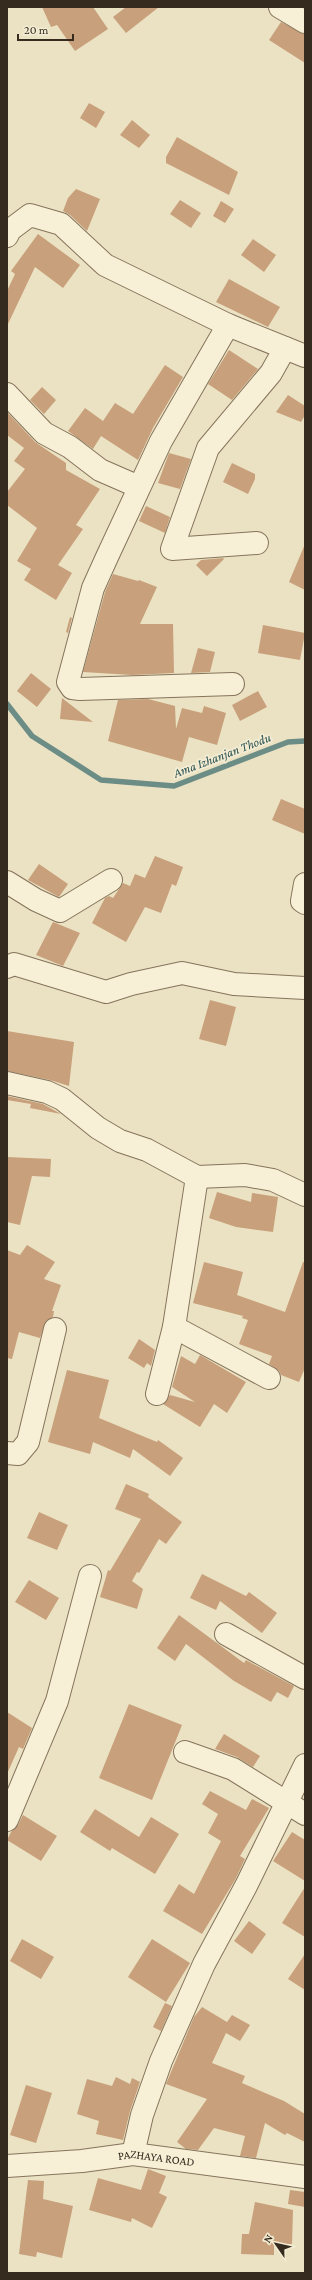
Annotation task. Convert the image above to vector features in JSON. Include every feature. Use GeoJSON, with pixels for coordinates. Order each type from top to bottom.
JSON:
{"type":"FeatureCollection","features":[{"type":"Feature","properties":{"kind":"street"},"geometry":{"type":"LineString","coordinates":[[280,7],[305,22]]}},
{"type":"Feature","properties":{"kind":"street"},"geometry":{"type":"LineString","coordinates":[[7,236],[10,230],[30,215],[61,224],[105,265],[228,325],[295,352],[271,373],[208,448],[172,549],[257,543]]}},
{"type":"Feature","properties":{"kind":"street"},"geometry":{"type":"LineString","coordinates":[[228,325],[161,441],[93,588],[68,682],[72,688],[80,689],[233,684]]}},
{"type":"Feature","properties":{"kind":"street"},"geometry":{"type":"LineString","coordinates":[[7,394],[44,433],[70,447],[100,470],[139,487]]}},
{"type":"Feature","properties":{"kind":"street"},"geometry":{"type":"LineString","coordinates":[[7,882],[36,900],[60,911],[111,880]]}},
{"type":"Feature","properties":{"kind":"street"},"geometry":{"type":"LineString","coordinates":[[305,884],[302,901],[305,903]]}},
{"type":"Feature","properties":{"kind":"street"},"geometry":{"type":"LineString","coordinates":[[7,967],[14,964],[106,992],[132,984],[182,973],[234,984],[305,988]]}},
{"type":"Feature","properties":{"kind":"street"},"geometry":{"type":"LineString","coordinates":[[7,1083],[47,1092],[62,1099],[98,1128],[120,1141],[147,1150],[197,1177],[245,1175],[273,1180],[305,1195]]}},
{"type":"Feature","properties":{"kind":"street"},"geometry":{"type":"LineString","coordinates":[[158,1394],[174,1328],[197,1177]]}},
{"type":"Feature","properties":{"kind":"street"},"geometry":{"type":"LineString","coordinates":[[174,1328],[269,1378]]}},
{"type":"Feature","properties":{"kind":"street"},"geometry":{"type":"LineString","coordinates":[[7,1453],[18,1454],[28,1442],[55,1329]]}},
{"type":"Feature","properties":{"kind":"street"},"geometry":{"type":"LineString","coordinates":[[7,1820],[58,1701],[90,1576]]}},
{"type":"Feature","properties":{"kind":"street"},"geometry":{"type":"LineString","coordinates":[[226,1634],[305,1678]]}},
{"type":"Feature","properties":{"kind":"street"},"geometry":{"type":"LineString","coordinates":[[185,1752],[233,1769],[296,1808]]}},
{"type":"Feature","properties":{"kind":"street"},"geometry":{"type":"LineString","coordinates":[[133,2154],[142,2115],[161,2061],[204,1964],[296,1808],[305,1765]]}},
{"type":"Feature","properties":{"kind":"street","name":"PAZHAYA ROAD"},"geometry":{"type":"LineString","coordinates":[[7,2166],[82,2161],[133,2154],[305,2177]]}},
{"type":"Feature","properties":{"kind":"building"},"geometry":{"type":"Polygon","coordinates":[[[42,7],[93,7],[108,29],[75,51],[57,25],[51,27],[42,7]]]}},
{"type":"Feature","properties":{"kind":"building"},"geometry":{"type":"Polygon","coordinates":[[[126,7],[159,7],[126,33],[113,17],[126,7]]]}},
{"type":"Feature","properties":{"kind":"building"},"geometry":{"type":"Polygon","coordinates":[[[281,22],[305,34],[305,63],[269,40],[281,22]]]}},
{"type":"Feature","properties":{"kind":"building"},"geometry":{"type":"Polygon","coordinates":[[[89,103],[105,112],[96,128],[80,118],[89,103]]]}},
{"type":"Feature","properties":{"kind":"building"},"geometry":{"type":"Polygon","coordinates":[[[132,120],[150,135],[139,148],[120,135],[132,120]]]}},
{"type":"Feature","properties":{"kind":"building"},"geometry":{"type":"Polygon","coordinates":[[[177,137],[238,172],[229,195],[166,163],[166,157],[177,137]]]}},
{"type":"Feature","properties":{"kind":"building"},"geometry":{"type":"Polygon","coordinates":[[[76,189],[100,199],[87,231],[70,215],[63,211],[68,198],[76,189]]]}},
{"type":"Feature","properties":{"kind":"building"},"geometry":{"type":"Polygon","coordinates":[[[180,200],[201,213],[191,228],[170,214],[180,200]]]}},
{"type":"Feature","properties":{"kind":"building"},"geometry":{"type":"Polygon","coordinates":[[[221,201],[234,209],[225,223],[213,216],[221,201]]]}},
{"type":"Feature","properties":{"kind":"building"},"geometry":{"type":"Polygon","coordinates":[[[38,234],[80,265],[63,288],[35,267],[7,326],[7,291],[15,274],[11,271],[38,234]]]}},
{"type":"Feature","properties":{"kind":"building"},"geometry":{"type":"Polygon","coordinates":[[[253,239],[276,255],[264,272],[241,255],[253,239]]]}},
{"type":"Feature","properties":{"kind":"building"},"geometry":{"type":"Polygon","coordinates":[[[229,279],[280,307],[268,327],[216,302],[229,279]]]}},
{"type":"Feature","properties":{"kind":"building"},"geometry":{"type":"Polygon","coordinates":[[[229,350],[258,369],[232,400],[208,384],[229,350]]]}},
{"type":"Feature","properties":{"kind":"building"},"geometry":{"type":"Polygon","coordinates":[[[165,365],[183,377],[153,428],[138,460],[101,436],[93,449],[68,431],[85,408],[103,421],[115,403],[133,414],[165,365]]]}},
{"type":"Feature","properties":{"kind":"building"},"geometry":{"type":"Polygon","coordinates":[[[42,387],[56,400],[44,414],[30,400],[42,387]]]}},
{"type":"Feature","properties":{"kind":"building"},"geometry":{"type":"Polygon","coordinates":[[[288,395],[305,406],[305,415],[301,422],[276,412],[288,395]]]}},
{"type":"Feature","properties":{"kind":"building"},"geometry":{"type":"Polygon","coordinates":[[[7,412],[35,442],[66,463],[66,470],[100,489],[76,525],[83,529],[58,565],[72,573],[56,600],[24,580],[31,569],[17,561],[37,528],[7,505],[7,492],[25,469],[14,461],[24,448],[7,435],[7,412]]]}},
{"type":"Feature","properties":{"kind":"building"},"geometry":{"type":"Polygon","coordinates":[[[169,453],[191,459],[180,489],[158,483],[169,453]]]}},
{"type":"Feature","properties":{"kind":"building"},"geometry":{"type":"Polygon","coordinates":[[[232,463],[255,474],[255,479],[248,494],[223,482],[232,463]]]}},
{"type":"Feature","properties":{"kind":"building"},"geometry":{"type":"Polygon","coordinates":[[[146,506],[170,517],[165,533],[139,521],[146,506]]]}},
{"type":"Feature","properties":{"kind":"building"},"geometry":{"type":"Polygon","coordinates":[[[305,544],[305,590],[289,582],[305,544]]]}},
{"type":"Feature","properties":{"kind":"building"},"geometry":{"type":"Polygon","coordinates":[[[224,559],[207,576],[196,565],[201,560],[224,559]]]}},
{"type":"Feature","properties":{"kind":"building"},"geometry":{"type":"Polygon","coordinates":[[[113,574],[139,580],[157,587],[140,624],[173,624],[174,673],[132,675],[83,672],[105,592],[113,574]]]}},
{"type":"Feature","properties":{"kind":"building"},"geometry":{"type":"Polygon","coordinates":[[[70,617],[72,618],[68,633],[66,632],[70,617]]]}},
{"type":"Feature","properties":{"kind":"building"},"geometry":{"type":"Polygon","coordinates":[[[263,625],[305,633],[300,660],[258,653],[263,625]]]}},
{"type":"Feature","properties":{"kind":"building"},"geometry":{"type":"Polygon","coordinates":[[[198,648],[215,652],[210,672],[191,673],[198,648]]]}},
{"type":"Feature","properties":{"kind":"building"},"geometry":{"type":"Polygon","coordinates":[[[31,673],[51,689],[37,707],[17,691],[31,673]]]}},
{"type":"Feature","properties":{"kind":"building"},"geometry":{"type":"Polygon","coordinates":[[[258,691],[267,707],[240,721],[232,705],[258,691]]]}},
{"type":"Feature","properties":{"kind":"building"},"geometry":{"type":"Polygon","coordinates":[[[62,698],[93,722],[60,719],[62,698]]]}},
{"type":"Feature","properties":{"kind":"building"},"geometry":{"type":"Polygon","coordinates":[[[148,699],[175,706],[176,729],[182,708],[202,713],[204,706],[226,713],[217,745],[189,737],[182,762],[108,741],[118,700],[148,699]]]}},
{"type":"Feature","properties":{"kind":"building"},"geometry":{"type":"Polygon","coordinates":[[[281,799],[305,809],[305,834],[272,820],[281,799]]]}},
{"type":"Feature","properties":{"kind":"building"},"geometry":{"type":"Polygon","coordinates":[[[155,856],[183,867],[176,886],[172,884],[161,913],[145,907],[126,942],[92,923],[105,898],[109,896],[113,898],[123,883],[130,886],[135,874],[145,878],[155,856]]]}},
{"type":"Feature","properties":{"kind":"building"},"geometry":{"type":"Polygon","coordinates":[[[39,864],[68,884],[59,897],[28,880],[39,864]]]}},
{"type":"Feature","properties":{"kind":"building"},"geometry":{"type":"Polygon","coordinates":[[[53,922],[80,933],[63,966],[36,955],[53,922]]]}},
{"type":"Feature","properties":{"kind":"building"},"geometry":{"type":"Polygon","coordinates":[[[210,1000],[236,1007],[226,1046],[199,1039],[210,1000]]]}},
{"type":"Feature","properties":{"kind":"building"},"geometry":{"type":"Polygon","coordinates":[[[7,1031],[74,1042],[69,1086],[50,1080],[7,1071],[7,1031]]]}},
{"type":"Feature","properties":{"kind":"building"},"geometry":{"type":"Polygon","coordinates":[[[7,1096],[43,1104],[61,1114],[30,1108],[31,1104],[7,1100],[7,1096]]]}},
{"type":"Feature","properties":{"kind":"building"},"geometry":{"type":"Polygon","coordinates":[[[7,1157],[51,1159],[50,1177],[32,1176],[20,1225],[7,1222],[7,1157]]]}},
{"type":"Feature","properties":{"kind":"building"},"geometry":{"type":"Polygon","coordinates":[[[217,1192],[251,1202],[252,1193],[278,1197],[273,1232],[236,1227],[209,1218],[217,1192]]]}},
{"type":"Feature","properties":{"kind":"building"},"geometry":{"type":"Polygon","coordinates":[[[27,1245],[55,1262],[44,1279],[61,1285],[52,1311],[54,1311],[53,1317],[46,1321],[40,1338],[19,1332],[12,1359],[7,1358],[7,1250],[20,1255],[27,1245]]]}},
{"type":"Feature","properties":{"kind":"building"},"geometry":{"type":"Polygon","coordinates":[[[204,1262],[243,1272],[237,1295],[285,1312],[303,1262],[305,1262],[305,1368],[299,1382],[281,1375],[279,1371],[269,1364],[272,1356],[239,1344],[248,1320],[242,1318],[243,1316],[193,1303],[204,1262]]]}},
{"type":"Feature","properties":{"kind":"building"},"geometry":{"type":"Polygon","coordinates":[[[139,1339],[155,1350],[151,1366],[147,1363],[144,1368],[128,1358],[139,1339]]]}},
{"type":"Feature","properties":{"kind":"building"},"geometry":{"type":"Polygon","coordinates":[[[200,1355],[246,1382],[227,1413],[214,1404],[200,1427],[163,1404],[170,1395],[195,1402],[172,1387],[181,1356],[195,1364],[200,1355]]]}},
{"type":"Feature","properties":{"kind":"building"},"geometry":{"type":"Polygon","coordinates":[[[67,1370],[109,1380],[99,1418],[157,1442],[158,1440],[183,1458],[170,1476],[133,1449],[130,1458],[93,1442],[90,1454],[48,1442],[67,1370]]]}},
{"type":"Feature","properties":{"kind":"building"},"geometry":{"type":"Polygon","coordinates":[[[126,1484],[149,1494],[148,1497],[182,1522],[166,1544],[159,1539],[139,1573],[137,1572],[132,1581],[143,1589],[137,1609],[100,1597],[108,1570],[110,1571],[141,1519],[115,1509],[126,1484]]]}},
{"type":"Feature","properties":{"kind":"building"},"geometry":{"type":"Polygon","coordinates":[[[39,1512],[68,1525],[57,1550],[27,1538],[39,1512]]]}},
{"type":"Feature","properties":{"kind":"building"},"geometry":{"type":"Polygon","coordinates":[[[202,1574],[246,1596],[249,1592],[277,1613],[262,1633],[220,1601],[216,1610],[190,1598],[202,1574]]]}},
{"type":"Feature","properties":{"kind":"building"},"geometry":{"type":"Polygon","coordinates":[[[29,1580],[59,1598],[46,1620],[15,1602],[29,1580]]]}},
{"type":"Feature","properties":{"kind":"building"},"geometry":{"type":"Polygon","coordinates":[[[179,1615],[244,1663],[246,1660],[294,1686],[288,1698],[277,1692],[271,1702],[234,1681],[186,1644],[175,1661],[157,1648],[179,1615]]]}},
{"type":"Feature","properties":{"kind":"building"},"geometry":{"type":"Polygon","coordinates":[[[129,1704],[182,1725],[152,1800],[99,1778],[129,1704]]]}},
{"type":"Feature","properties":{"kind":"building"},"geometry":{"type":"Polygon","coordinates":[[[7,1712],[32,1728],[23,1749],[19,1747],[7,1774],[7,1712]]]}},
{"type":"Feature","properties":{"kind":"building"},"geometry":{"type":"Polygon","coordinates":[[[224,1734],[260,1756],[253,1767],[237,1757],[215,1749],[224,1734]]]}},
{"type":"Feature","properties":{"kind":"building"},"geometry":{"type":"Polygon","coordinates":[[[210,1791],[246,1810],[252,1799],[269,1808],[240,1856],[245,1859],[235,1880],[202,1934],[163,1911],[179,1884],[194,1894],[221,1841],[208,1833],[218,1814],[202,1804],[210,1791]]]}},
{"type":"Feature","properties":{"kind":"building"},"geometry":{"type":"Polygon","coordinates":[[[95,1809],[139,1837],[151,1817],[179,1834],[155,1874],[112,1848],[110,1851],[80,1832],[95,1809]]]}},
{"type":"Feature","properties":{"kind":"building"},"geometry":{"type":"Polygon","coordinates":[[[23,1815],[57,1836],[41,1861],[7,1840],[23,1815]]]}},
{"type":"Feature","properties":{"kind":"building"},"geometry":{"type":"Polygon","coordinates":[[[292,1832],[305,1840],[305,1881],[273,1861],[292,1832]]]}},
{"type":"Feature","properties":{"kind":"building"},"geometry":{"type":"Polygon","coordinates":[[[305,1887],[305,1937],[282,1923],[305,1887]]]}},
{"type":"Feature","properties":{"kind":"building"},"geometry":{"type":"Polygon","coordinates":[[[249,1921],[266,1934],[252,1954],[234,1941],[249,1921]]]}},
{"type":"Feature","properties":{"kind":"building"},"geometry":{"type":"Polygon","coordinates":[[[22,1939],[54,1957],[41,1979],[10,1961],[22,1939]]]}},
{"type":"Feature","properties":{"kind":"building"},"geometry":{"type":"Polygon","coordinates":[[[152,1939],[190,1963],[166,2002],[128,1977],[152,1939]]]}},
{"type":"Feature","properties":{"kind":"building"},"geometry":{"type":"Polygon","coordinates":[[[305,1954],[305,1990],[288,1979],[305,1954]]]}},
{"type":"Feature","properties":{"kind":"building"},"geometry":{"type":"Polygon","coordinates":[[[165,2003],[172,2006],[161,2031],[153,2027],[165,2003]]]}},
{"type":"Feature","properties":{"kind":"building"},"geometry":{"type":"Polygon","coordinates":[[[202,2007],[227,2022],[232,2015],[250,2025],[240,2041],[226,2033],[212,2063],[245,2076],[242,2083],[284,2101],[305,2114],[305,2142],[287,2133],[285,2135],[265,2123],[256,2158],[240,2156],[245,2136],[214,2128],[198,2150],[186,2149],[177,2142],[207,2099],[166,2084],[194,2017],[202,2007]]]}},
{"type":"Feature","properties":{"kind":"building"},"geometry":{"type":"Polygon","coordinates":[[[116,2077],[130,2084],[132,2078],[140,2082],[130,2111],[123,2140],[96,2134],[99,2121],[77,2114],[87,2079],[112,2086],[116,2077]]]}},
{"type":"Feature","properties":{"kind":"building"},"geometry":{"type":"Polygon","coordinates":[[[26,2085],[52,2093],[36,2143],[10,2135],[26,2085]]]}},
{"type":"Feature","properties":{"kind":"building"},"geometry":{"type":"Polygon","coordinates":[[[148,2169],[166,2176],[159,2193],[167,2197],[152,2228],[132,2218],[131,2222],[89,2210],[98,2178],[141,2190],[148,2169]]]}},
{"type":"Feature","properties":{"kind":"building"},"geometry":{"type":"Polygon","coordinates":[[[28,2180],[44,2181],[43,2199],[73,2206],[62,2258],[37,2252],[36,2257],[19,2254],[28,2180]]]}},
{"type":"Feature","properties":{"kind":"building"},"geometry":{"type":"Polygon","coordinates":[[[290,2190],[305,2192],[305,2207],[288,2204],[290,2190]]]}},
{"type":"Feature","properties":{"kind":"building"},"geometry":{"type":"Polygon","coordinates":[[[255,2202],[293,2210],[292,2244],[274,2244],[274,2255],[241,2254],[242,2234],[249,2234],[255,2202]]]}},
{"type":"Feature","properties":{"kind":"waterway","name":"Ama Izhanjan Thodu"},"geometry":{"type":"LineString","coordinates":[[7,704],[32,736],[101,780],[174,786],[288,742],[305,741]]}}]}
